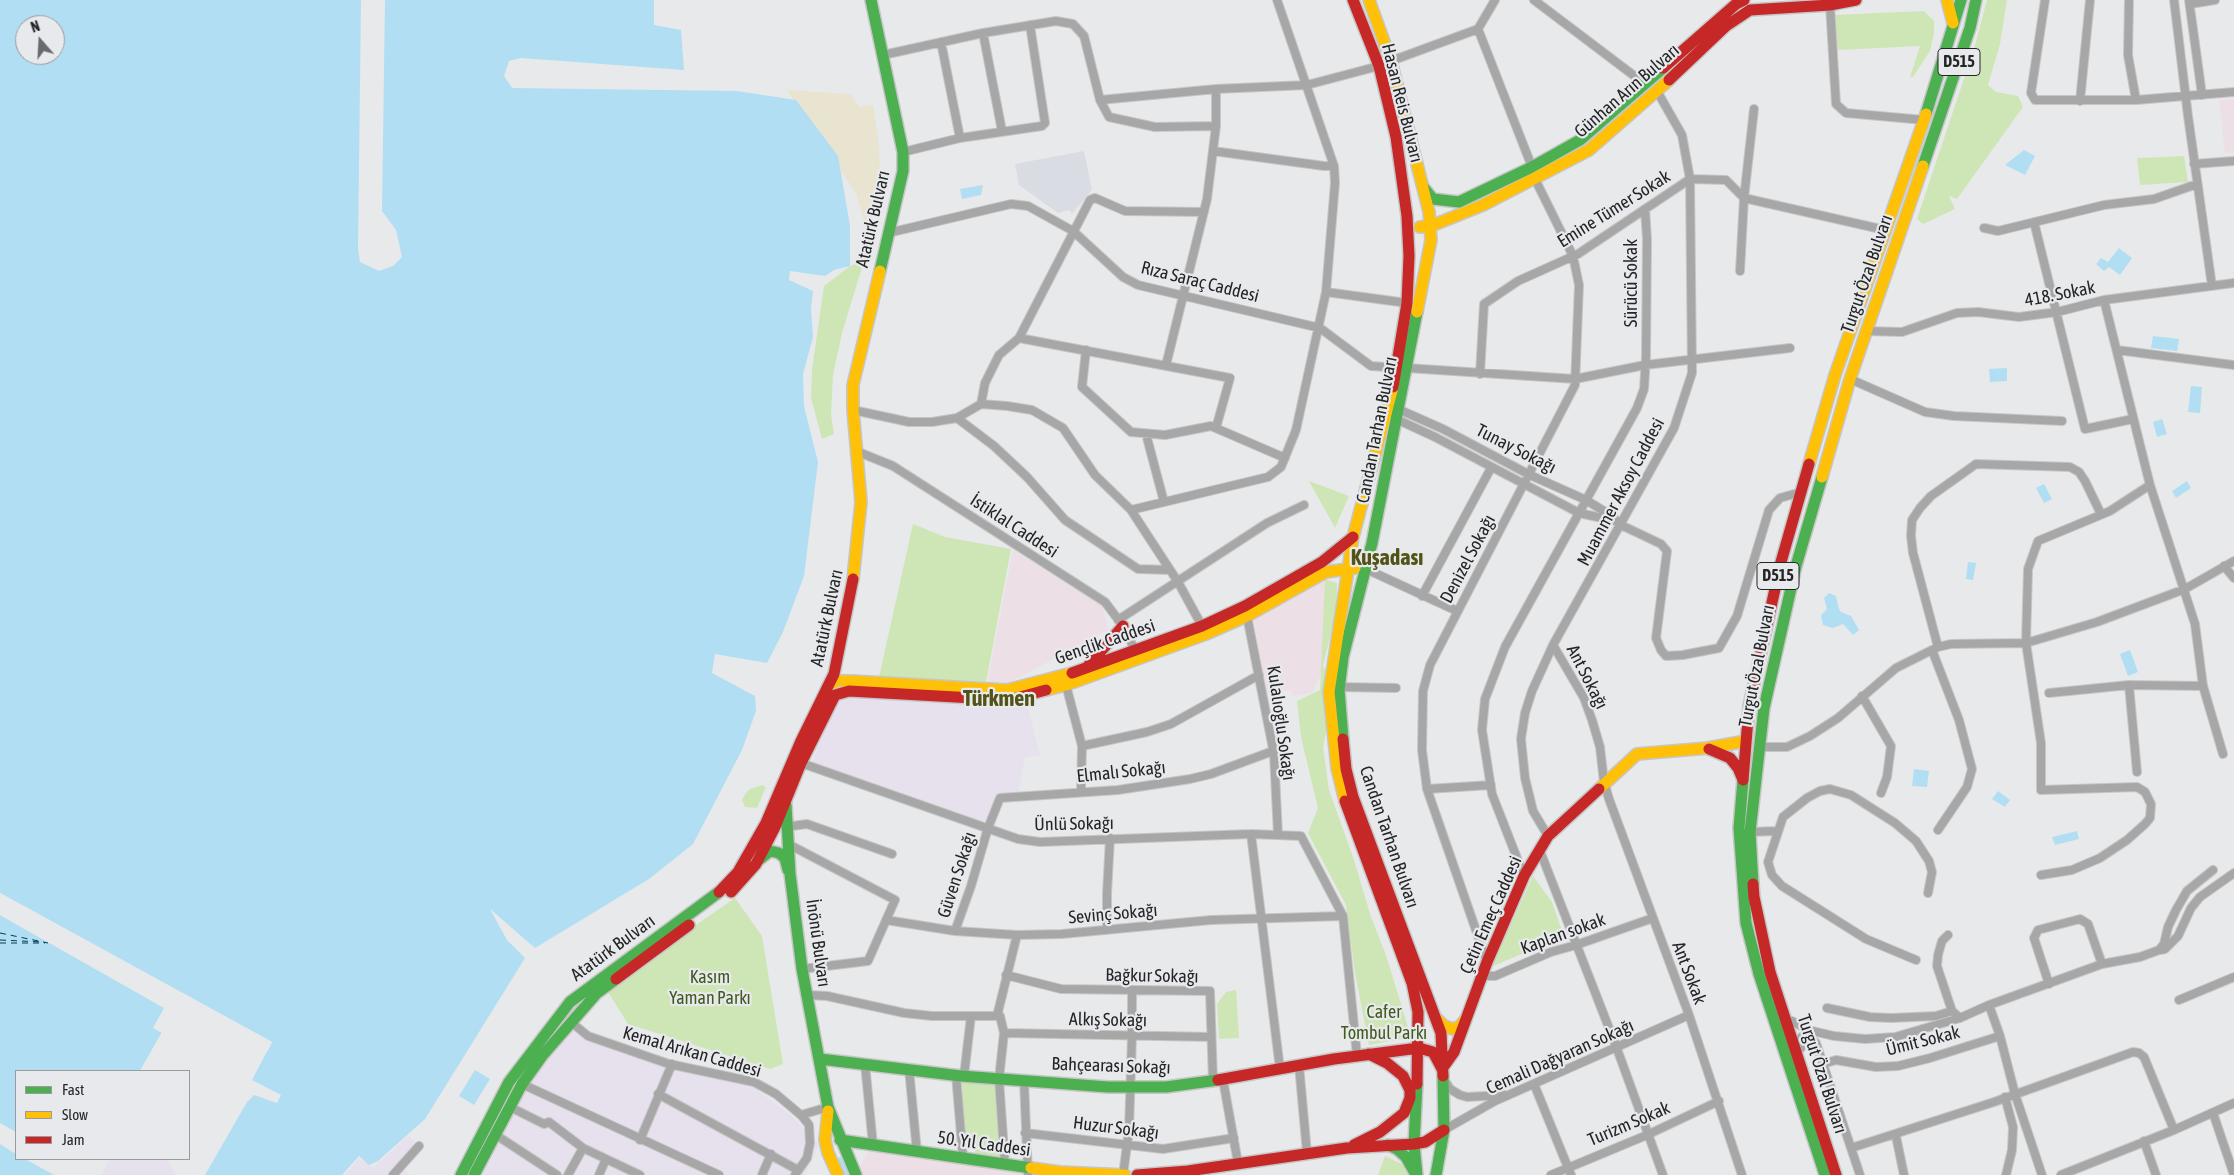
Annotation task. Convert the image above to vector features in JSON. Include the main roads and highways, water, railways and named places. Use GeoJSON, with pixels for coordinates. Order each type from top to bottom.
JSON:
{"type":"FeatureCollection","features":[{"type":"Feature","properties":{"kind":"main road","name":"Atatürk Bulvarı"},"geometry":{"type":"LineString","coordinates":[[461,1175],[509,1082],[567,1005],[723,890],[738,872],[786,804],[801,763],[835,695],[855,570],[861,502],[853,410],[853,385],[903,171],[903,152],[871,0]]}},
{"type":"Feature","properties":{"kind":"main road","name":"Hasan Reis Bulvarı"},"geometry":{"type":"LineString","coordinates":[[1353,0],[1379,66],[1396,137],[1407,216]]}},
{"type":"Feature","properties":{"kind":"main road","name":"Hasan Reis Bulvarı"},"geometry":{"type":"LineString","coordinates":[[1369,0],[1391,61],[1421,184],[1424,206]]}},
{"type":"Feature","properties":{"kind":"main road","name":"Günhan Arın Bulvarı"},"geometry":{"type":"LineString","coordinates":[[1425,226],[1457,216],[1535,179],[1589,150],[1740,15],[1750,10],[1830,5],[1856,0]]}},
{"type":"Feature","properties":{"kind":"main road"},"geometry":{"type":"LineString","coordinates":[[1947,0],[1954,27]]}},
{"type":"Feature","properties":{"kind":"main road","name":"Turgut Özal Bulvarı"},"geometry":{"type":"LineString","coordinates":[[1825,1175],[1759,974],[1746,922],[1740,862],[1739,828],[1749,706],[1782,562],[1835,375],[1924,120],[1961,0]]}},
{"type":"Feature","properties":{"kind":"main road","name":"Turgut Özal Bulvarı"},"geometry":{"type":"LineString","coordinates":[[1836,1175],[1770,972],[1754,897],[1750,832],[1764,708],[1793,576],[1850,379],[1865,331],[1939,123],[1970,28],[1976,0]]}},
{"type":"Feature","properties":{"kind":"main road","name":"Günhan Arın Bulvarı"},"geometry":{"type":"LineString","coordinates":[[1459,202],[1532,167],[1580,140],[1738,1]]}},
{"type":"Feature","properties":{"kind":"main road"},"geometry":{"type":"LineString","coordinates":[[1738,1],[1740,15]]}},
{"type":"Feature","properties":{"kind":"main road"},"geometry":{"type":"LineString","coordinates":[[1421,184],[1433,198],[1459,202]]}},
{"type":"Feature","properties":{"kind":"main road"},"geometry":{"type":"LineString","coordinates":[[1425,226],[1414,225],[1407,216],[1409,208],[1459,202]]}},
{"type":"Feature","properties":{"kind":"main road","name":"Candan Tarhan Bulvarı"},"geometry":{"type":"LineString","coordinates":[[1417,1175],[1414,1144],[1419,1042],[1418,1012],[1412,983],[1344,799],[1337,768],[1328,692],[1353,537],[1402,365],[1427,266],[1424,206]]}},
{"type":"Feature","properties":{"kind":"main road","name":"Candan Tarhan Bulvarı"},"geometry":{"type":"LineString","coordinates":[[1407,216],[1410,248],[1397,414],[1372,543],[1342,656],[1340,687],[1345,760],[1353,797],[1437,1019],[1443,1045],[1444,1130],[1436,1175]]}},
{"type":"Feature","properties":{"kind":"main road"},"geometry":{"type":"LineString","coordinates":[[1427,266],[1436,237],[1457,216]]}},
{"type":"Feature","properties":{"kind":"main road"},"geometry":{"type":"LineString","coordinates":[[1353,537],[1372,543]]}},
{"type":"Feature","properties":{"kind":"main road","name":"Gençlik Caddesi"},"geometry":{"type":"LineString","coordinates":[[1204,630],[1322,562],[1353,537]]}},
{"type":"Feature","properties":{"kind":"main road","name":"Gençlik Caddesi"},"geometry":{"type":"LineString","coordinates":[[837,683],[1009,700],[1066,686],[1136,655],[1248,616],[1326,572],[1349,568],[1366,569]]}},
{"type":"Feature","properties":{"kind":"main road"},"geometry":{"type":"LineString","coordinates":[[1087,667],[1120,623]]}},
{"type":"Feature","properties":{"kind":"main road","name":"Gençlik Caddesi"},"geometry":{"type":"LineString","coordinates":[[837,683],[1008,690],[1136,655]]}},
{"type":"Feature","properties":{"kind":"main road","name":"Atatürk Bulvarı"},"geometry":{"type":"LineString","coordinates":[[474,1175],[522,1084],[542,1056],[580,1011],[597,993],[727,896],[756,864],[771,825],[783,784],[837,683]]}},
{"type":"Feature","properties":{"kind":"main road","name":"Çetin Emeç Caddesi"},"geometry":{"type":"LineString","coordinates":[[1443,1070],[1454,1052],[1487,962],[1524,876],[1548,836],[1604,782],[1637,754],[1708,748],[1746,741]]}},
{"type":"Feature","properties":{"kind":"main road","name":"Çetin Emeç Caddesi"},"geometry":{"type":"LineString","coordinates":[[1708,748],[1730,758],[1738,768],[1743,780]]}},
{"type":"Feature","properties":{"kind":"main road","name":"İnönü Bulvarı"},"geometry":{"type":"LineString","coordinates":[[783,784],[790,845],[790,874],[802,970],[828,1107],[856,1175]]}},
{"type":"Feature","properties":{"kind":"main road"},"geometry":{"type":"LineString","coordinates":[[756,864],[765,854],[775,851],[785,858],[790,874]]}},
{"type":"Feature","properties":{"kind":"main road"},"geometry":{"type":"LineString","coordinates":[[1746,922],[1760,997],[1815,1175]]}},
{"type":"Feature","properties":{"kind":"main road"},"geometry":{"type":"LineString","coordinates":[[1770,972],[1792,1021],[1844,1175]]}},
{"type":"Feature","properties":{"kind":"main road"},"geometry":{"type":"LineString","coordinates":[[572,1022],[567,1020],[567,1005],[576,1003],[580,1011]]}},
{"type":"Feature","properties":{"kind":"main road"},"geometry":{"type":"LineString","coordinates":[[1437,1019],[1447,1028],[1453,1029],[1459,1027],[1466,1020]]}},
{"type":"Feature","properties":{"kind":"main road"},"geometry":{"type":"LineString","coordinates":[[1419,1042],[1433,1052],[1443,1070]]}},
{"type":"Feature","properties":{"kind":"main road","name":"Bahçearası Sokağı"},"geometry":{"type":"LineString","coordinates":[[820,1059],[960,1076],[1130,1087],[1166,1087],[1400,1050],[1419,1042]]}},
{"type":"Feature","properties":{"kind":"main road"},"geometry":{"type":"LineString","coordinates":[[1345,1148],[1380,1132],[1404,1113],[1408,1106],[1410,1090],[1403,1076],[1370,1054]]}},
{"type":"Feature","properties":{"kind":"main road","name":"İnönü Bulvarı"},"geometry":{"type":"LineString","coordinates":[[828,1107],[825,1140],[838,1175]]}},
{"type":"Feature","properties":{"kind":"main road"},"geometry":{"type":"LineString","coordinates":[[1137,1175],[1188,1171],[1345,1148],[1414,1144],[1425,1142],[1444,1130]]}},
{"type":"Feature","properties":{"kind":"main road","name":"50. Yıl Caddesi"},"geometry":{"type":"LineString","coordinates":[[840,1140],[963,1158],[1005,1165],[1027,1171],[1124,1175]]}},
{"type":"Feature","properties":{"kind":"main road"},"geometry":{"type":"LineString","coordinates":[[1388,1145],[1397,1149],[1406,1157],[1417,1175]]}},
{"type":"Feature","properties":{"kind":"water"},"geometry":{"type":"Polygon","coordinates":[[[0,0],[361,0],[358,248],[360,262],[379,271],[393,266],[402,257],[396,230],[382,211],[385,0],[654,0],[654,25],[681,30],[684,70],[521,58],[509,61],[504,76],[512,88],[737,91],[796,100],[838,156],[850,226],[850,266],[834,270],[825,276],[790,271],[789,280],[813,291],[811,308],[813,337],[803,374],[804,406],[818,462],[804,576],[783,632],[767,663],[715,654],[712,673],[755,696],[756,711],[742,750],[693,844],[649,879],[535,948],[490,909],[507,940],[525,958],[425,1119],[378,1161],[369,1165],[359,1156],[342,1175],[205,1175],[247,1102],[254,1095],[277,1103],[281,1095],[252,1080],[272,1042],[0,893],[0,0]]]}},
{"type":"Feature","properties":{"kind":"water"},"geometry":{"type":"Polygon","coordinates":[[[2024,150],[2035,156],[2025,175],[2005,165],[2024,150]]]}},
{"type":"Feature","properties":{"kind":"water"},"geometry":{"type":"Polygon","coordinates":[[[983,185],[981,195],[962,199],[960,189],[983,185]]]}},
{"type":"Feature","properties":{"kind":"water"},"geometry":{"type":"Polygon","coordinates":[[[2119,248],[2132,258],[2120,275],[2109,267],[2104,271],[2096,264],[2101,258],[2108,262],[2119,248]]]}},
{"type":"Feature","properties":{"kind":"water"},"geometry":{"type":"Polygon","coordinates":[[[2153,336],[2179,339],[2177,351],[2151,348],[2153,336]]]}},
{"type":"Feature","properties":{"kind":"water"},"geometry":{"type":"Polygon","coordinates":[[[2007,368],[2007,381],[1990,382],[1989,369],[2007,368]]]}},
{"type":"Feature","properties":{"kind":"water"},"geometry":{"type":"Polygon","coordinates":[[[2191,386],[2202,387],[2200,413],[2188,412],[2191,386]]]}},
{"type":"Feature","properties":{"kind":"water"},"geometry":{"type":"Polygon","coordinates":[[[2162,419],[2167,434],[2157,437],[2153,422],[2162,419]]]}},
{"type":"Feature","properties":{"kind":"water"},"geometry":{"type":"Polygon","coordinates":[[[2187,481],[2191,488],[2176,498],[2172,491],[2187,481]]]}},
{"type":"Feature","properties":{"kind":"water"},"geometry":{"type":"Polygon","coordinates":[[[2044,484],[2052,499],[2044,503],[2036,488],[2044,484]]]}},
{"type":"Feature","properties":{"kind":"water"},"geometry":{"type":"Polygon","coordinates":[[[1968,562],[1976,563],[1973,580],[1966,579],[1968,562]]]}},
{"type":"Feature","properties":{"kind":"water"},"geometry":{"type":"Polygon","coordinates":[[[1829,593],[1836,596],[1841,612],[1851,616],[1859,630],[1853,635],[1843,624],[1833,628],[1823,625],[1821,615],[1827,609],[1824,598],[1829,593]]]}},
{"type":"Feature","properties":{"kind":"water"},"geometry":{"type":"Polygon","coordinates":[[[2130,650],[2138,672],[2128,676],[2120,654],[2130,650]]]}},
{"type":"Feature","properties":{"kind":"water"},"geometry":{"type":"Polygon","coordinates":[[[1914,769],[1929,771],[1927,787],[1912,786],[1914,769]]]}},
{"type":"Feature","properties":{"kind":"water"},"geometry":{"type":"Polygon","coordinates":[[[1998,791],[2010,800],[2005,807],[1992,799],[1998,791]]]}},
{"type":"Feature","properties":{"kind":"water"},"geometry":{"type":"Polygon","coordinates":[[[2077,831],[2079,839],[2055,845],[2052,837],[2077,831]]]}},
{"type":"Feature","properties":{"kind":"water"},"geometry":{"type":"Polygon","coordinates":[[[0,915],[165,1008],[154,1027],[162,1032],[141,1070],[15,1070],[15,1131],[0,1123],[0,915]]]}},
{"type":"Feature","properties":{"kind":"water"},"geometry":{"type":"Polygon","coordinates":[[[475,1070],[490,1079],[474,1105],[459,1096],[475,1070]]]}},
{"type":"Feature","properties":{"kind":"water"},"geometry":{"type":"Polygon","coordinates":[[[0,1144],[15,1153],[15,1160],[27,1160],[54,1175],[0,1175],[0,1144]]]}},
{"type":"Feature","properties":{"kind":"water"},"geometry":{"type":"Polygon","coordinates":[[[841,1157],[849,1175],[844,1175],[836,1158],[841,1157]]]}},
{"type":"Feature","properties":{"kind":"district","name":"Kuşadası"},"geometry":{"type":"Point","coordinates":[1387,558]}},
{"type":"Feature","properties":{"kind":"district","name":"Türkmen"},"geometry":{"type":"Point","coordinates":[999,699]}},
{"type":"Feature","properties":{"kind":"park label","name":"Kasım Yaman Parkı"},"geometry":{"type":"Point","coordinates":[710,988]}},
{"type":"Feature","properties":{"kind":"park label","name":"Cafer Tombul Parkı"},"geometry":{"type":"Point","coordinates":[1384,1022]}}]}
